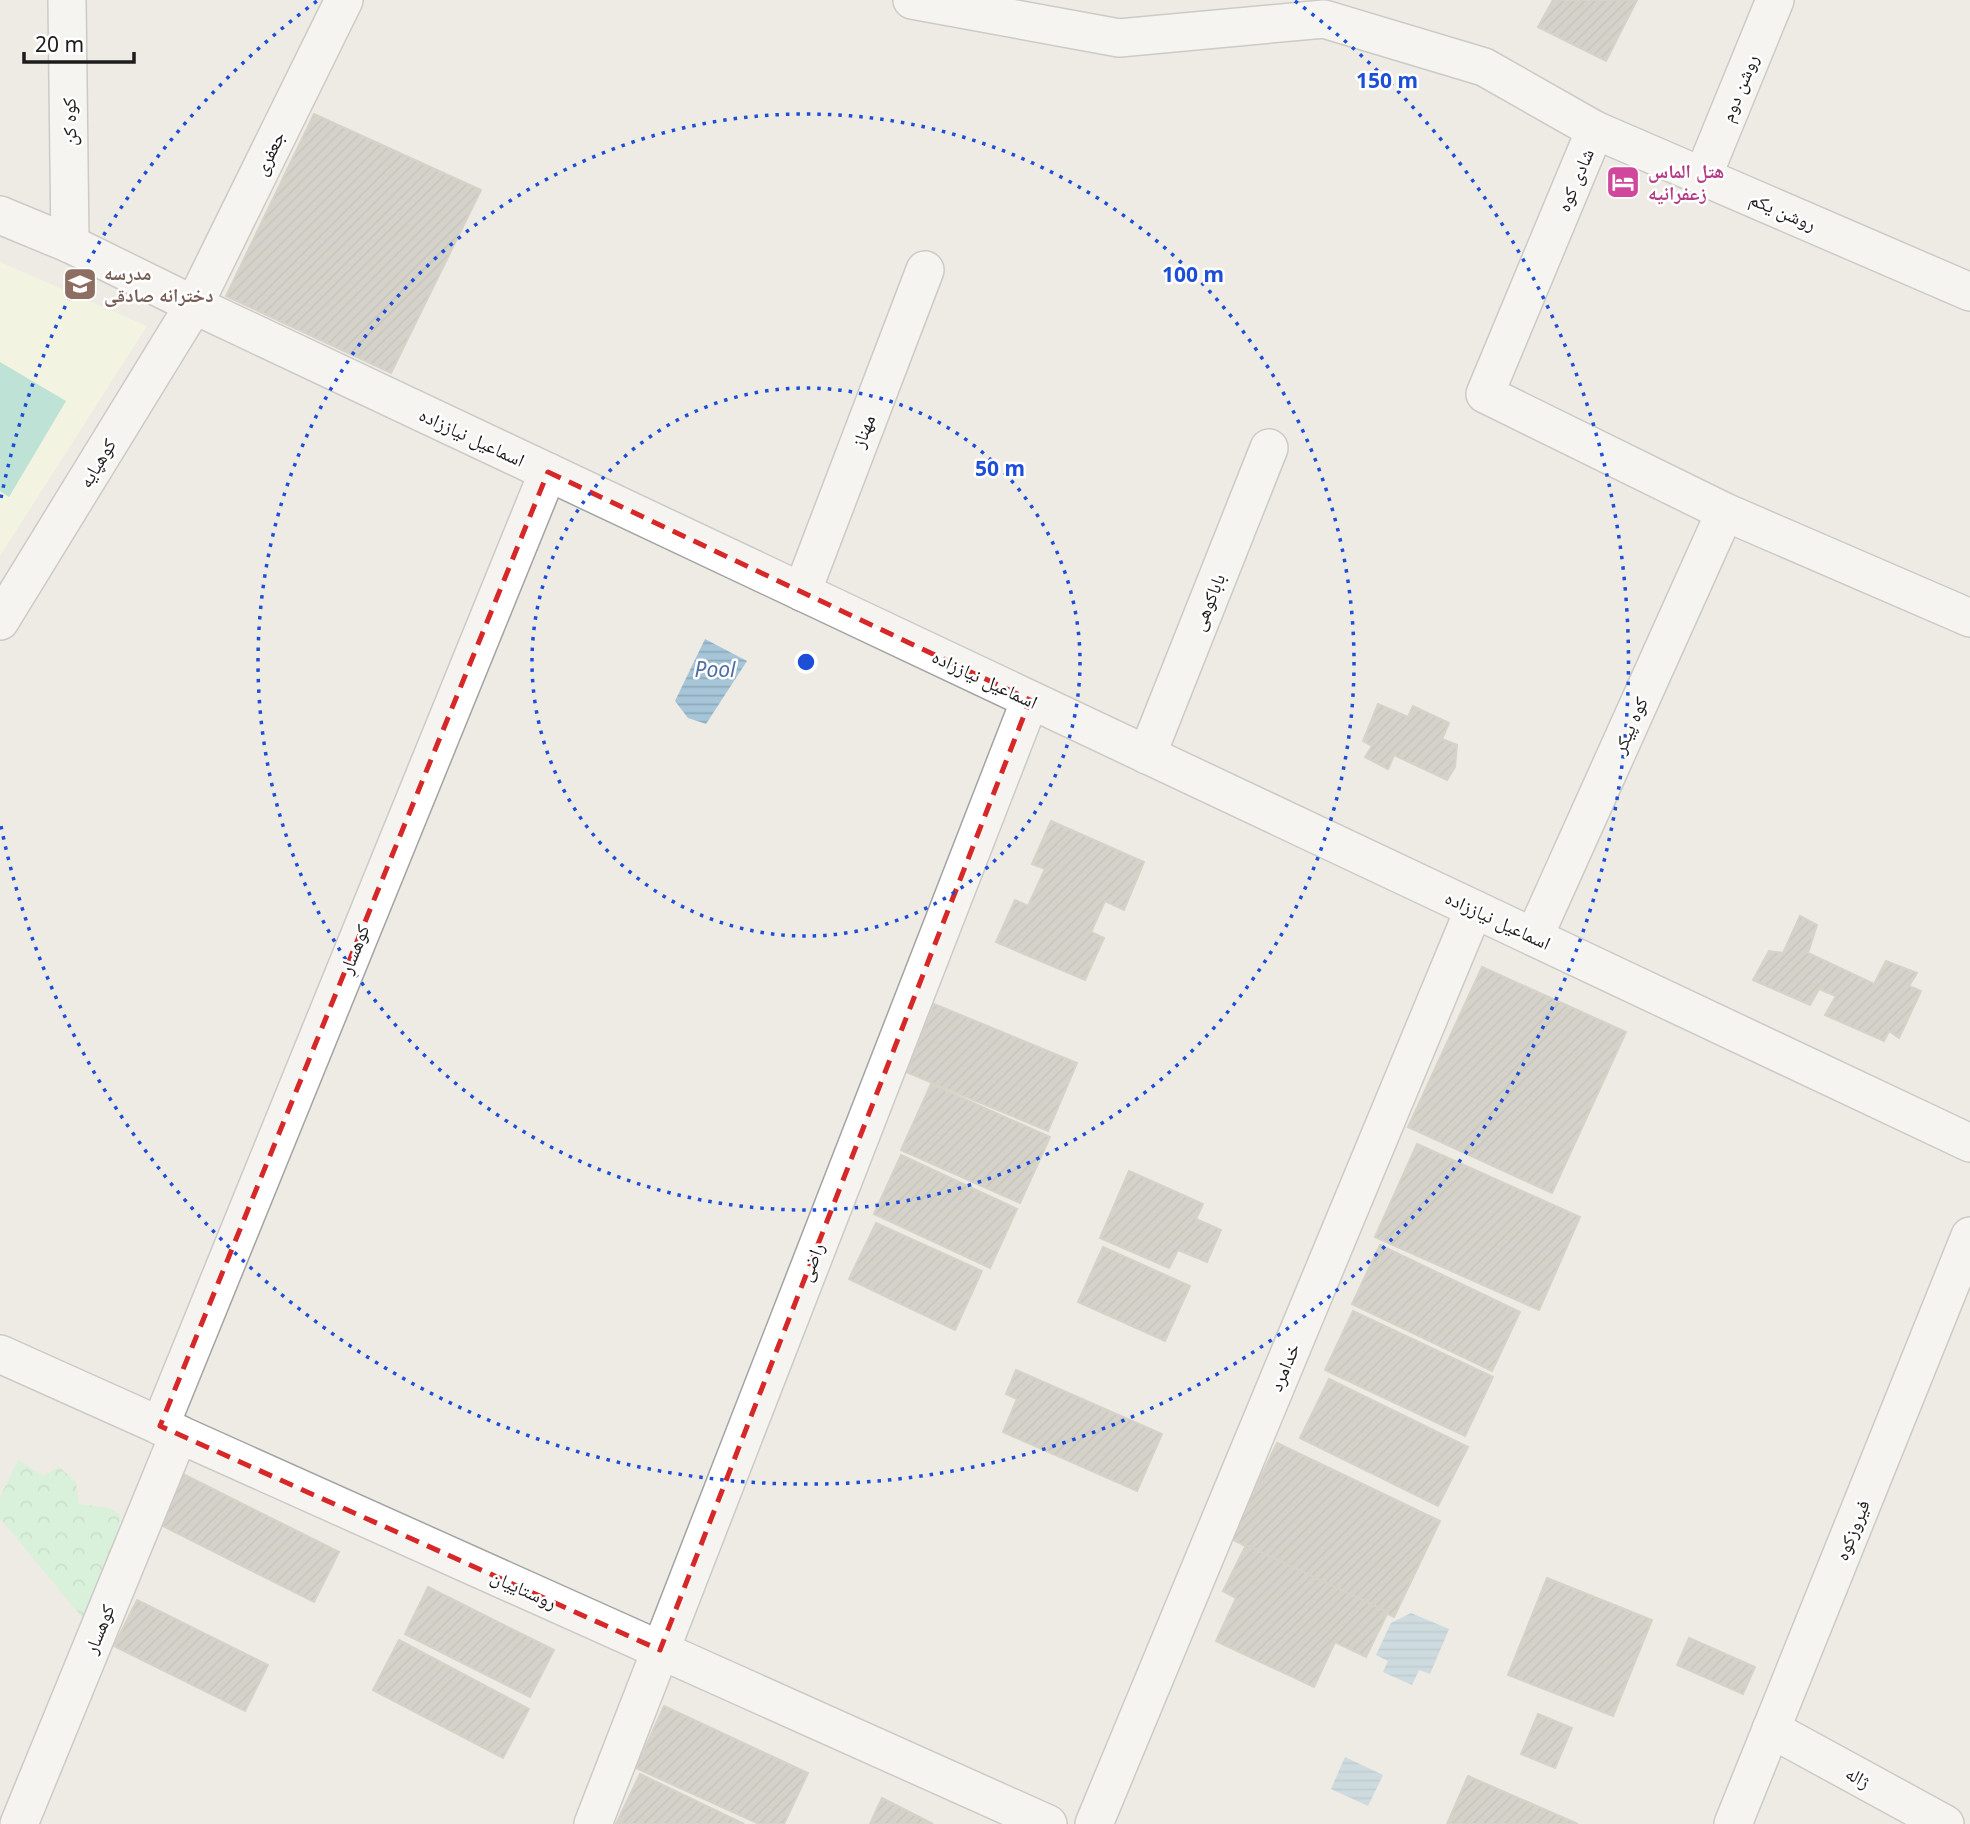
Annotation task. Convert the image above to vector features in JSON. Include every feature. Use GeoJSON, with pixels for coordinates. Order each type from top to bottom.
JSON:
{"type":"FeatureCollection","features":[{"type":"Feature","properties":{"kind":"street","name":"کوه کن"},"geometry":{"type":"LineString","coordinates":[[67,0],[70,244]]}},
{"type":"Feature","properties":{"kind":"street","name":"جعفری"},"geometry":{"type":"LineString","coordinates":[[194,305],[344,0]]}},
{"type":"Feature","properties":{"kind":"street","name":"شادی کوه"},"geometry":{"type":"LineString","coordinates":[[912,0],[1119,38],[1324,19],[1484,67],[1595,130],[1485,394],[1725,512],[1970,618]]}},
{"type":"Feature","properties":{"kind":"street","name":"روشن دوم"},"geometry":{"type":"LineString","coordinates":[[1703,177],[1775,0]]}},
{"type":"Feature","properties":{"kind":"street","name":"روشن یکم"},"geometry":{"type":"LineString","coordinates":[[1595,130],[1970,292]]}},
{"type":"Feature","properties":{"kind":"street","name":"اسماعیل نیاززاده"},"geometry":{"type":"LineString","coordinates":[[0,215],[70,244],[194,305],[1970,1143]]}},
{"type":"Feature","properties":{"kind":"street","name":"مهناز"},"geometry":{"type":"LineString","coordinates":[[802,592],[925,270]]}},
{"type":"Feature","properties":{"kind":"street","name":"کوهپایه"},"geometry":{"type":"LineString","coordinates":[[0,621],[194,305]]}},
{"type":"Feature","properties":{"kind":"street","name":"باباکوهی"},"geometry":{"type":"LineString","coordinates":[[1147,755],[1269,448]]}},
{"type":"Feature","properties":{"kind":"street","name":"کوهسار"},"geometry":{"type":"LineString","coordinates":[[19,1824],[169,1430],[548,472]]}},
{"type":"Feature","properties":{"kind":"street","name":"کوه پیکر"},"geometry":{"type":"LineString","coordinates":[[1534,937],[1725,512]]}},
{"type":"Feature","properties":{"kind":"street","name":"راضی"},"geometry":{"type":"LineString","coordinates":[[593,1824],[1030,700]]}},
{"type":"Feature","properties":{"kind":"street","name":"خدامرد"},"geometry":{"type":"LineString","coordinates":[[1094,1824],[1474,909]]}},
{"type":"Feature","properties":{"kind":"street","name":"فیروزکوه"},"geometry":{"type":"LineString","coordinates":[[1733,1824],[1970,1236]]}},
{"type":"Feature","properties":{"kind":"street","name":"روستاییان"},"geometry":{"type":"LineString","coordinates":[[0,1354],[1048,1824]]}},
{"type":"Feature","properties":{"kind":"street","name":"ژاله"},"geometry":{"type":"LineString","coordinates":[[1771,1729],[1945,1824]]}},
{"type":"Feature","properties":{"kind":"highlighted area"},"geometry":{"type":"Polygon","coordinates":[[[548,472],[1030,700],[660,1650],[160,1426],[548,472]]]}},
{"type":"Feature","properties":{"kind":"shaded area"},"geometry":{"type":"Polygon","coordinates":[[[0,262],[147,326],[0,556],[0,262]]]}},
{"type":"Feature","properties":{"kind":"shaded area"},"geometry":{"type":"Polygon","coordinates":[[[0,362],[66,401],[9,497],[0,491],[0,362]]]}},
{"type":"Feature","properties":{"kind":"green space"},"geometry":{"type":"Polygon","coordinates":[[[18,1460],[43,1476],[59,1467],[76,1482],[79,1504],[109,1508],[121,1515],[96,1634],[0,1518],[0,1498],[18,1460]]]}},
{"type":"Feature","properties":{"kind":"water","name":"Pool"},"geometry":{"type":"Polygon","coordinates":[[[705,639],[747,661],[706,724],[688,718],[675,701],[705,639]]]}},
{"type":"Feature","properties":{"kind":"water"},"geometry":{"type":"Polygon","coordinates":[[[1411,1613],[1449,1629],[1430,1674],[1419,1670],[1412,1685],[1383,1672],[1388,1661],[1376,1655],[1391,1623],[1411,1613]]]}},
{"type":"Feature","properties":{"kind":"water"},"geometry":{"type":"Polygon","coordinates":[[[1345,1757],[1383,1775],[1368,1806],[1331,1789],[1345,1757]]]}},
{"type":"Feature","properties":{"kind":"building"},"geometry":{"type":"Polygon","coordinates":[[[1553,0],[1637,0],[1606,61],[1538,27],[1553,0]]]}},
{"type":"Feature","properties":{"kind":"building"},"geometry":{"type":"Polygon","coordinates":[[[314,114],[481,190],[391,373],[226,296],[314,114]]]}},
{"type":"Feature","properties":{"kind":"building"},"geometry":{"type":"Polygon","coordinates":[[[1378,704],[1408,717],[1413,706],[1449,723],[1442,739],[1457,745],[1455,767],[1447,780],[1394,755],[1388,769],[1365,757],[1372,746],[1363,741],[1378,704]]]}},
{"type":"Feature","properties":{"kind":"building"},"geometry":{"type":"Polygon","coordinates":[[[1051,821],[1144,862],[1124,910],[1105,901],[1091,932],[1104,938],[1085,980],[996,942],[1015,900],[1028,906],[1045,869],[1032,864],[1051,821]]]}},
{"type":"Feature","properties":{"kind":"building"},"geometry":{"type":"Polygon","coordinates":[[[1800,916],[1817,925],[1808,953],[1874,984],[1886,961],[1917,973],[1909,986],[1921,991],[1899,1038],[1889,1031],[1884,1041],[1825,1015],[1836,996],[1819,989],[1810,1005],[1753,980],[1769,951],[1783,953],[1800,916]]]}},
{"type":"Feature","properties":{"kind":"building"},"geometry":{"type":"Polygon","coordinates":[[[1482,967],[1626,1032],[1552,1193],[1408,1127],[1482,967]]]}},
{"type":"Feature","properties":{"kind":"building"},"geometry":{"type":"Polygon","coordinates":[[[934,1004],[1077,1063],[1048,1131],[906,1072],[934,1004]]]}},
{"type":"Feature","properties":{"kind":"building"},"geometry":{"type":"Polygon","coordinates":[[[931,1084],[1050,1137],[1020,1203],[901,1150],[931,1084]]]}},
{"type":"Feature","properties":{"kind":"building"},"geometry":{"type":"Polygon","coordinates":[[[1417,1144],[1580,1217],[1539,1310],[1375,1237],[1417,1144]]]}},
{"type":"Feature","properties":{"kind":"building"},"geometry":{"type":"Polygon","coordinates":[[[901,1155],[1017,1209],[990,1268],[874,1214],[901,1155]]]}},
{"type":"Feature","properties":{"kind":"building"},"geometry":{"type":"Polygon","coordinates":[[[1129,1171],[1203,1204],[1196,1219],[1221,1230],[1207,1262],[1178,1250],[1169,1268],[1100,1238],[1129,1171]]]}},
{"type":"Feature","properties":{"kind":"building"},"geometry":{"type":"Polygon","coordinates":[[[876,1223],[982,1271],[955,1330],[849,1279],[876,1223]]]}},
{"type":"Feature","properties":{"kind":"building"},"geometry":{"type":"Polygon","coordinates":[[[1380,1245],[1520,1312],[1492,1371],[1352,1304],[1380,1245]]]}},
{"type":"Feature","properties":{"kind":"building"},"geometry":{"type":"Polygon","coordinates":[[[1103,1247],[1190,1286],[1165,1341],[1078,1302],[1103,1247]]]}},
{"type":"Feature","properties":{"kind":"building"},"geometry":{"type":"Polygon","coordinates":[[[1353,1311],[1493,1377],[1465,1436],[1325,1370],[1353,1311]]]}},
{"type":"Feature","properties":{"kind":"building"},"geometry":{"type":"Polygon","coordinates":[[[1016,1370],[1162,1434],[1137,1491],[1003,1432],[1017,1399],[1006,1394],[1016,1370]]]}},
{"type":"Feature","properties":{"kind":"building"},"geometry":{"type":"Polygon","coordinates":[[[1329,1379],[1468,1447],[1438,1506],[1300,1438],[1329,1379]]]}},
{"type":"Feature","properties":{"kind":"building"},"geometry":{"type":"Polygon","coordinates":[[[1277,1443],[1440,1521],[1394,1617],[1231,1539],[1277,1443]]]}},
{"type":"Feature","properties":{"kind":"building"},"geometry":{"type":"Polygon","coordinates":[[[183,1474],[339,1552],[314,1602],[159,1524],[183,1474]]]}},
{"type":"Feature","properties":{"kind":"building"},"geometry":{"type":"Polygon","coordinates":[[[1246,1545],[1388,1612],[1366,1657],[1335,1642],[1314,1687],[1216,1641],[1236,1598],[1223,1591],[1246,1545]]]}},
{"type":"Feature","properties":{"kind":"building"},"geometry":{"type":"Polygon","coordinates":[[[1547,1578],[1652,1620],[1613,1716],[1508,1675],[1547,1578]]]}},
{"type":"Feature","properties":{"kind":"building"},"geometry":{"type":"Polygon","coordinates":[[[428,1587],[554,1650],[530,1697],[405,1634],[428,1587]]]}},
{"type":"Feature","properties":{"kind":"building"},"geometry":{"type":"Polygon","coordinates":[[[137,1600],[268,1665],[245,1711],[114,1646],[137,1600]]]}},
{"type":"Feature","properties":{"kind":"building"},"geometry":{"type":"Polygon","coordinates":[[[1689,1638],[1755,1667],[1743,1694],[1677,1665],[1689,1638]]]}},
{"type":"Feature","properties":{"kind":"building"},"geometry":{"type":"Polygon","coordinates":[[[399,1640],[529,1709],[503,1758],[373,1690],[399,1640]]]}},
{"type":"Feature","properties":{"kind":"building"},"geometry":{"type":"Polygon","coordinates":[[[664,1706],[808,1773],[784,1824],[759,1824],[636,1768],[664,1706]]]}},
{"type":"Feature","properties":{"kind":"building"},"geometry":{"type":"Polygon","coordinates":[[[1538,1714],[1572,1728],[1555,1768],[1521,1754],[1538,1714]]]}},
{"type":"Feature","properties":{"kind":"building"},"geometry":{"type":"Polygon","coordinates":[[[640,1774],[744,1824],[616,1824],[640,1774]]]}},
{"type":"Feature","properties":{"kind":"building"},"geometry":{"type":"Polygon","coordinates":[[[1468,1776],[1578,1824],[1447,1824],[1468,1776]]]}},
{"type":"Feature","properties":{"kind":"building"},"geometry":{"type":"Polygon","coordinates":[[[882,1798],[933,1824],[870,1824],[882,1798]]]}},
{"type":"Feature","properties":{"kind":"place","name":"هتل الماس زعفرانیه"},"geometry":{"type":"Point","coordinates":[1623,182]}},
{"type":"Feature","properties":{"kind":"place","name":"مدرسه دخترانه صادقی"},"geometry":{"type":"Point","coordinates":[80,284]}}]}
